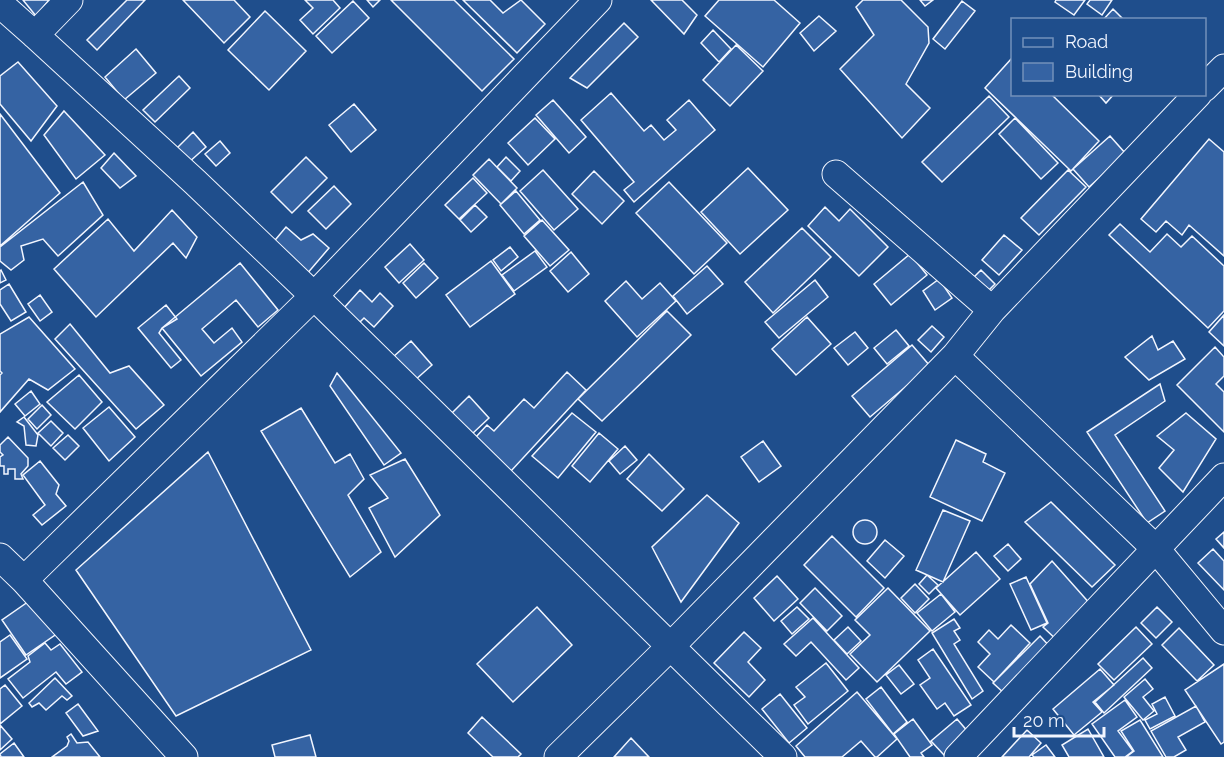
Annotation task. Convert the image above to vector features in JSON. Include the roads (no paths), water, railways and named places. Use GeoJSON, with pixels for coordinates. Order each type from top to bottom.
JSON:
{"type":"FeatureCollection","features":[{"type":"Feature","properties":{"kind":"street"},"geometry":{"type":"LineString","coordinates":[[35,35],[69,0]]}},
{"type":"Feature","properties":{"kind":"street"},"geometry":{"type":"LineString","coordinates":[[24,580],[314,296],[598,0]]}},
{"type":"Feature","properties":{"kind":"street"},"geometry":{"type":"LineString","coordinates":[[2,10],[35,35],[195,182],[783,757]]}},
{"type":"Feature","properties":{"kind":"street"},"geometry":{"type":"LineString","coordinates":[[1206,86],[1224,68]]}},
{"type":"Feature","properties":{"kind":"street"},"geometry":{"type":"LineString","coordinates":[[558,757],[671,646],[955,356],[992,310],[1196,96]]}},
{"type":"Feature","properties":{"kind":"street"},"geometry":{"type":"LineString","coordinates":[[836,174],[992,310]]}},
{"type":"Feature","properties":{"kind":"street"},"geometry":{"type":"LineString","coordinates":[[955,356],[1156,549],[1224,632]]}},
{"type":"Feature","properties":{"kind":"street"},"geometry":{"type":"LineString","coordinates":[[958,757],[1224,477]]}},
{"type":"Feature","properties":{"kind":"street"},"geometry":{"type":"LineString","coordinates":[[0,557],[24,580],[184,757]]}}]}
